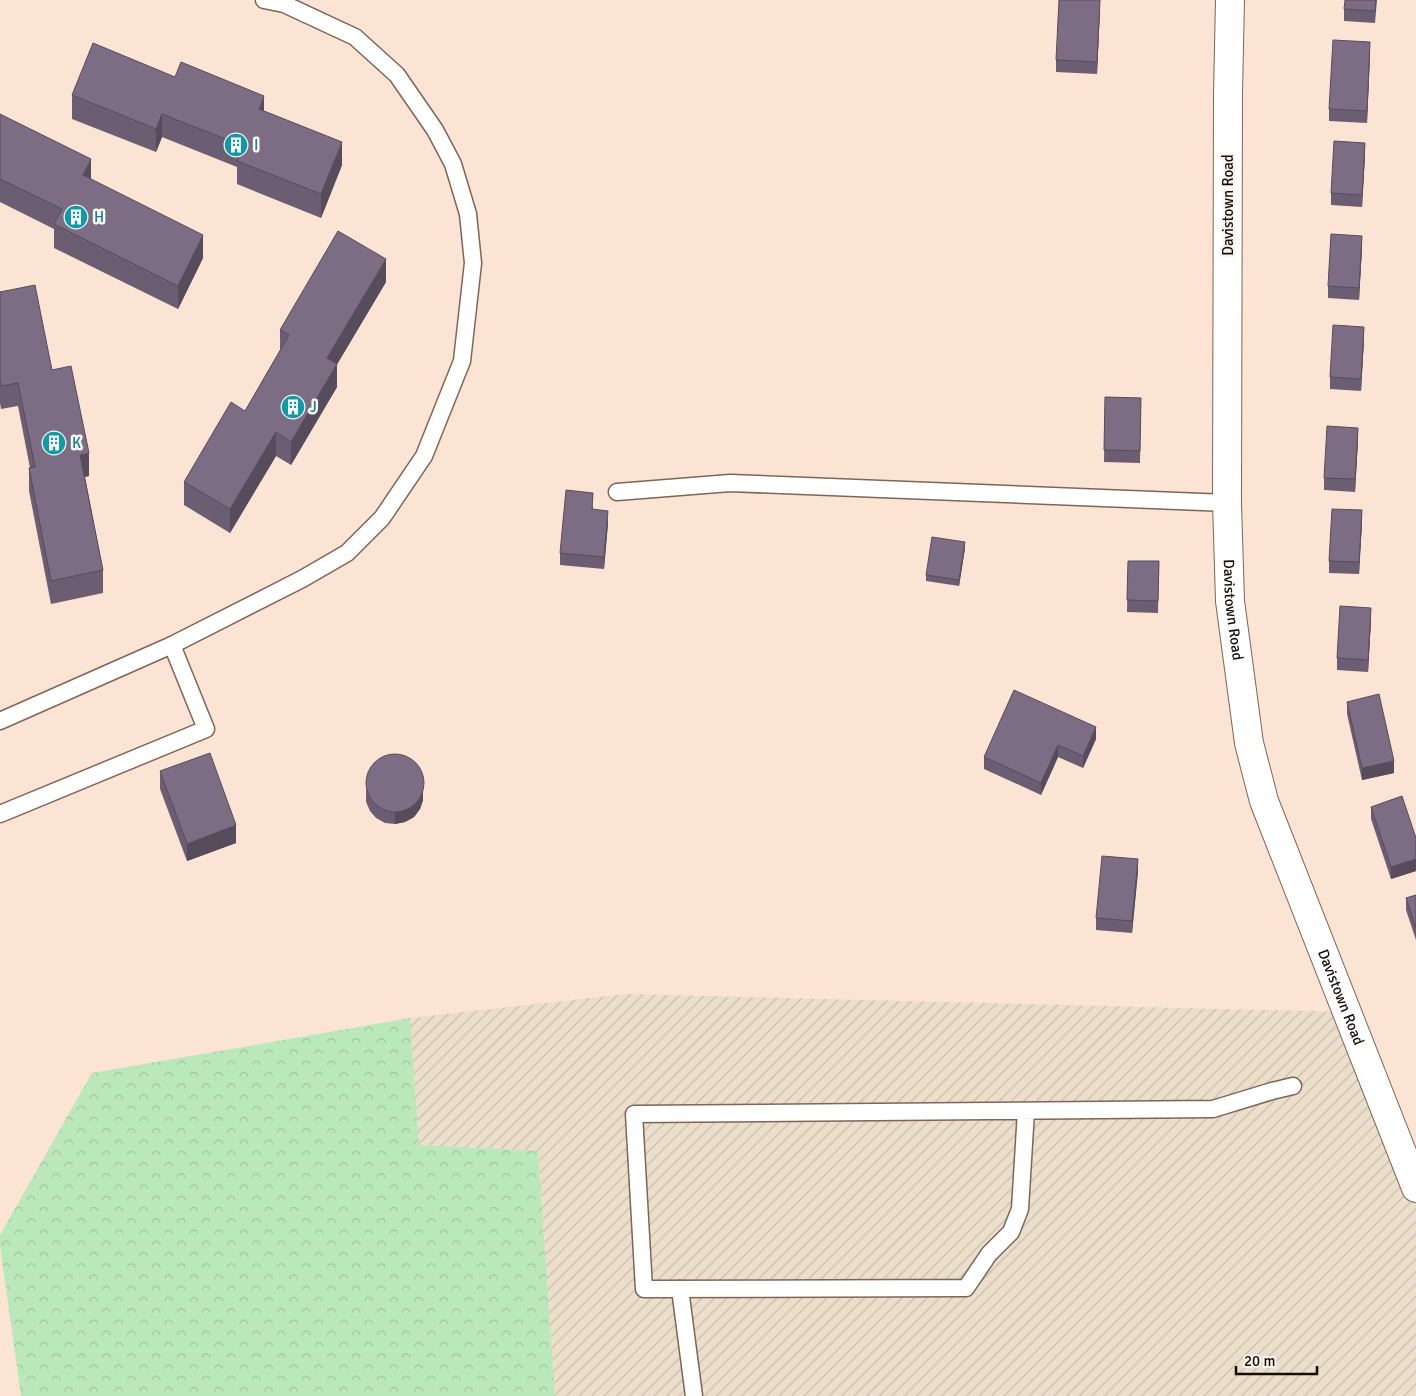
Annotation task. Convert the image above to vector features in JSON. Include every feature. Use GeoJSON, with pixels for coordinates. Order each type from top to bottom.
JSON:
{"type":"FeatureCollection","features":[{"type":"Feature","properties":{"kind":"street","name":"Davistown Road"},"geometry":{"type":"LineString","coordinates":[[1230,0],[1227,503],[1230,601],[1249,743],[1264,801],[1416,1188]]}},
{"type":"Feature","properties":{"kind":"lane"},"geometry":{"type":"LineString","coordinates":[[0,721],[172,646],[302,579],[347,553],[382,518],[424,456],[462,361],[473,263],[468,214],[453,164],[435,130],[397,75],[355,37],[284,4],[264,0]]}},
{"type":"Feature","properties":{"kind":"lane"},"geometry":{"type":"LineString","coordinates":[[616,492],[730,483],[1227,503]]}},
{"type":"Feature","properties":{"kind":"lane"},"geometry":{"type":"LineString","coordinates":[[0,814],[206,729],[172,646]]}},
{"type":"Feature","properties":{"kind":"lane"},"geometry":{"type":"LineString","coordinates":[[1026,1111],[1020,1209],[1010,1232],[989,1254],[966,1288],[644,1290],[634,1114],[1213,1109],[1272,1090],[1293,1086]]}},
{"type":"Feature","properties":{"kind":"lane"},"geometry":{"type":"LineString","coordinates":[[680,1289],[694,1396]]}},
{"type":"Feature","properties":{"kind":"shaded area"},"geometry":{"type":"Polygon","coordinates":[[[627,994],[1346,1012],[1416,1188],[1416,1396],[555,1396],[538,1151],[419,1145],[410,1018],[627,994]]]}},
{"type":"Feature","properties":{"kind":"green space"},"geometry":{"type":"Polygon","coordinates":[[[410,1018],[419,1145],[538,1151],[555,1396],[21,1396],[0,1235],[92,1073],[410,1018]]]}},
{"type":"Feature","properties":{"kind":"building"},"geometry":{"type":"Polygon","coordinates":[[[1059,0],[1100,0],[1097,62],[1056,60],[1059,0]]]}},
{"type":"Feature","properties":{"kind":"building"},"geometry":{"type":"Polygon","coordinates":[[[1345,0],[1376,0],[1375,11],[1344,9],[1345,0]]]}},
{"type":"Feature","properties":{"kind":"building"},"geometry":{"type":"Polygon","coordinates":[[[1333,40],[1370,42],[1367,111],[1329,109],[1333,40]]]}},
{"type":"Feature","properties":{"kind":"building"},"geometry":{"type":"Polygon","coordinates":[[[93,43],[175,77],[181,62],[264,96],[259,109],[342,142],[321,194],[237,161],[243,146],[162,114],[156,129],[72,95],[93,43]]]}},
{"type":"Feature","properties":{"kind":"building","name":"H"},"geometry":{"type":"Polygon","coordinates":[[[0,114],[91,159],[83,175],[203,235],[178,286],[54,224],[62,209],[0,179],[0,114]]]}},
{"type":"Feature","properties":{"kind":"building"},"geometry":{"type":"Polygon","coordinates":[[[1334,141],[1365,143],[1362,195],[1331,193],[1334,141]]]}},
{"type":"Feature","properties":{"kind":"building","name":"J"},"geometry":{"type":"Polygon","coordinates":[[[338,231],[386,259],[327,358],[337,364],[291,442],[276,432],[230,509],[184,482],[231,402],[245,411],[289,335],[280,330],[338,231]]]}},
{"type":"Feature","properties":{"kind":"building"},"geometry":{"type":"Polygon","coordinates":[[[1331,234],[1362,236],[1359,288],[1328,286],[1331,234]]]}},
{"type":"Feature","properties":{"kind":"building","name":"K"},"geometry":{"type":"Polygon","coordinates":[[[35,285],[52,370],[71,366],[89,453],[80,455],[103,570],[51,581],[29,468],[35,467],[18,383],[1,386],[0,380],[0,292],[35,285]]]}},
{"type":"Feature","properties":{"kind":"building"},"geometry":{"type":"Polygon","coordinates":[[[1333,325],[1364,327],[1361,379],[1330,377],[1333,325]]]}},
{"type":"Feature","properties":{"kind":"building"},"geometry":{"type":"Polygon","coordinates":[[[1105,397],[1141,398],[1140,451],[1104,450],[1105,397]]]}},
{"type":"Feature","properties":{"kind":"building"},"geometry":{"type":"Polygon","coordinates":[[[1327,426],[1358,428],[1355,479],[1324,478],[1327,426]]]}},
{"type":"Feature","properties":{"kind":"building"},"geometry":{"type":"Polygon","coordinates":[[[566,490],[593,493],[592,509],[608,511],[604,557],[560,553],[566,490]]]}},
{"type":"Feature","properties":{"kind":"building"},"geometry":{"type":"Polygon","coordinates":[[[1332,509],[1362,510],[1359,562],[1329,561],[1332,509]]]}},
{"type":"Feature","properties":{"kind":"building"},"geometry":{"type":"Polygon","coordinates":[[[932,537],[965,542],[959,580],[926,575],[932,537]]]}},
{"type":"Feature","properties":{"kind":"building"},"geometry":{"type":"Polygon","coordinates":[[[1128,561],[1159,561],[1158,601],[1127,600],[1128,561]]]}},
{"type":"Feature","properties":{"kind":"building"},"geometry":{"type":"Polygon","coordinates":[[[1340,606],[1371,608],[1368,660],[1337,658],[1340,606]]]}},
{"type":"Feature","properties":{"kind":"building"},"geometry":{"type":"Polygon","coordinates":[[[1014,690],[1096,727],[1083,756],[1058,745],[1041,783],[984,757],[1014,690]]]}},
{"type":"Feature","properties":{"kind":"building"},"geometry":{"type":"Polygon","coordinates":[[[1379,694],[1394,761],[1362,768],[1347,702],[1379,694]]]}},
{"type":"Feature","properties":{"kind":"building"},"geometry":{"type":"Polygon","coordinates":[[[210,753],[236,825],[187,844],[160,771],[210,753]]]}},
{"type":"Feature","properties":{"kind":"building"},"geometry":{"type":"Polygon","coordinates":[[[395,754],[406,756],[419,767],[424,783],[422,794],[411,807],[395,812],[384,810],[371,799],[366,783],[368,772],[379,759],[395,754]]]}},
{"type":"Feature","properties":{"kind":"building"},"geometry":{"type":"Polygon","coordinates":[[[1402,796],[1416,838],[1416,859],[1391,867],[1371,807],[1402,796]]]}},
{"type":"Feature","properties":{"kind":"building"},"geometry":{"type":"Polygon","coordinates":[[[1102,856],[1138,859],[1132,921],[1096,918],[1102,856]]]}},
{"type":"Feature","properties":{"kind":"building"},"geometry":{"type":"Polygon","coordinates":[[[1416,895],[1416,928],[1406,898],[1416,895]]]}},
{"type":"Feature","properties":{"kind":"place","name":"I"},"geometry":{"type":"Point","coordinates":[236,145]}},
{"type":"Feature","properties":{"kind":"place","name":"H"},"geometry":{"type":"Point","coordinates":[76,217]}},
{"type":"Feature","properties":{"kind":"place","name":"J"},"geometry":{"type":"Point","coordinates":[293,407]}},
{"type":"Feature","properties":{"kind":"place","name":"K"},"geometry":{"type":"Point","coordinates":[54,443]}}]}
